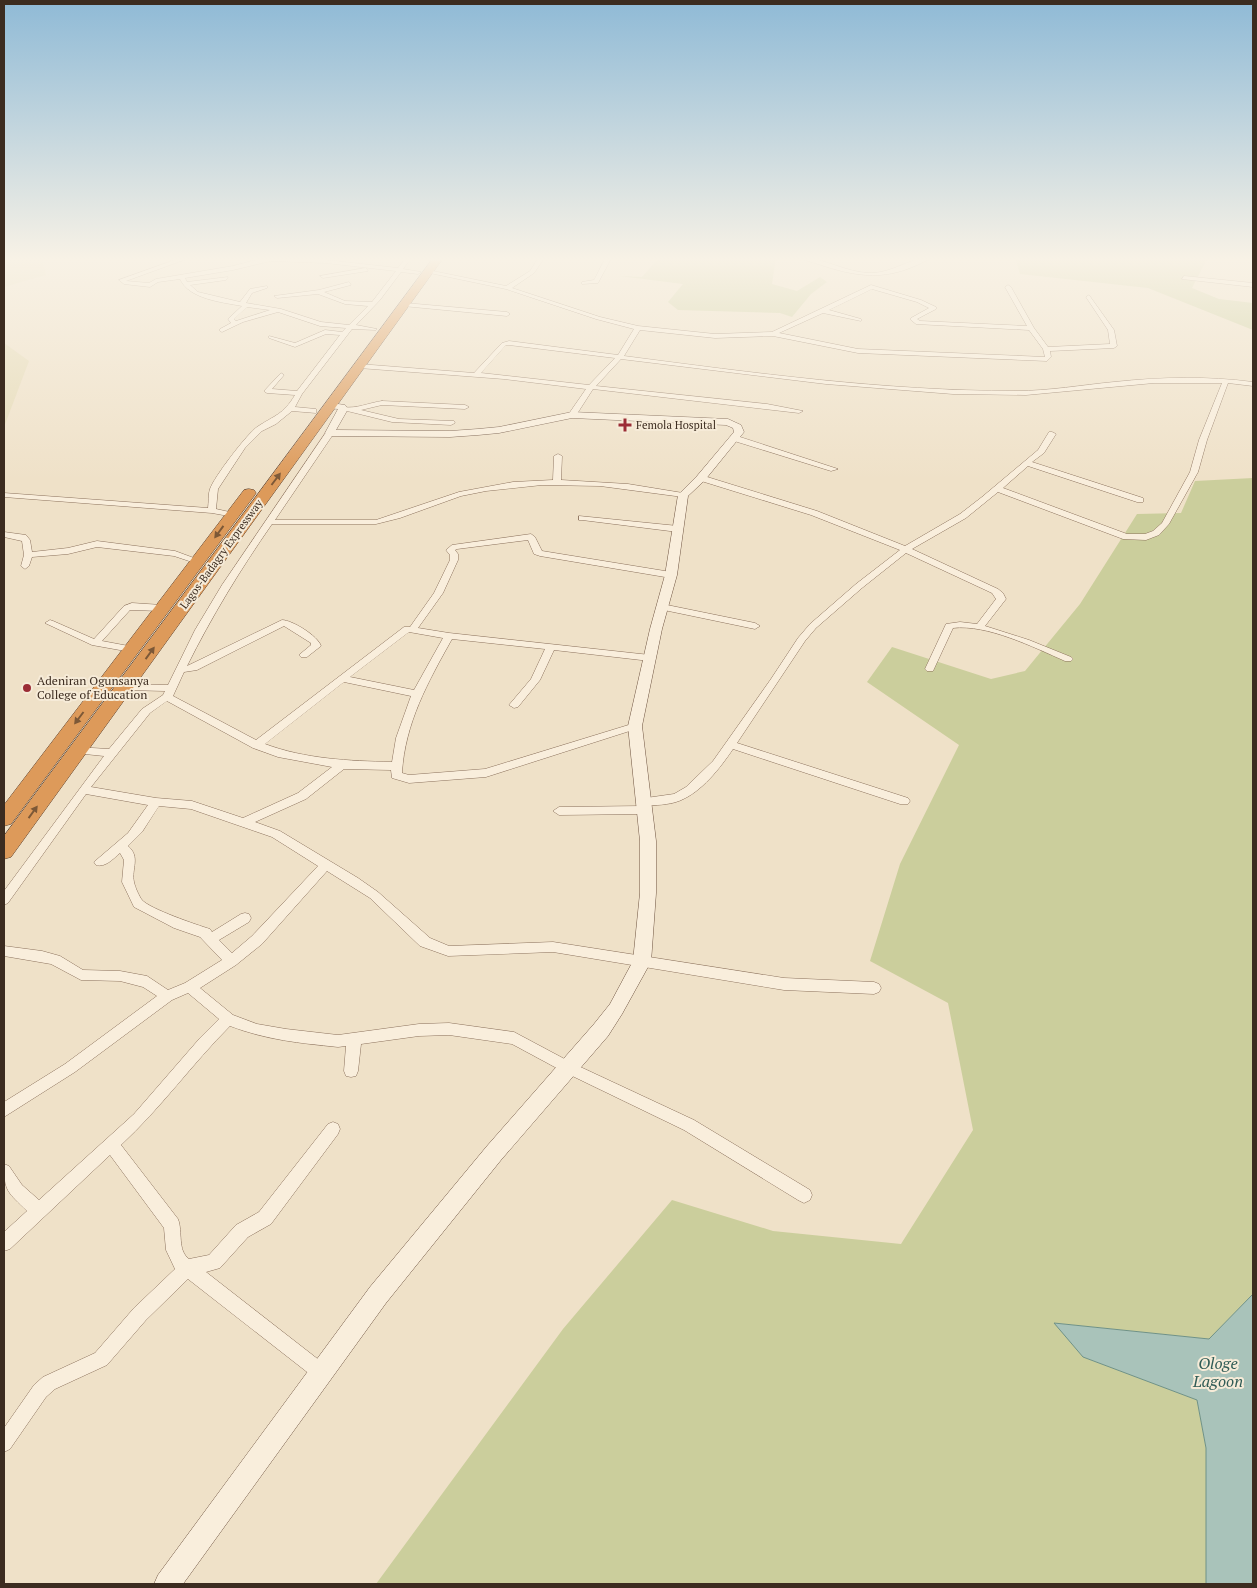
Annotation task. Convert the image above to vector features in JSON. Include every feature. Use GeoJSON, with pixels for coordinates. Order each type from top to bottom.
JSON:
{"type":"FeatureCollection","features":[{"type":"Feature","properties":{"kind":"highway","name":"Lagos-Badagry Expressway"},"geometry":{"type":"LineString","coordinates":[[4,819],[372,331]]}},
{"type":"Feature","properties":{"kind":"highway","name":"Lagos-Badagry Expressway"},"geometry":{"type":"LineString","coordinates":[[4,851],[126,687],[246,519],[337,408],[359,366],[385,331]]}},
{"type":"Feature","properties":{"kind":"street"},"geometry":{"type":"LineString","coordinates":[[212,512],[214,489],[242,447],[259,429],[273,422],[290,409],[299,393],[348,331]]}},
{"type":"Feature","properties":{"kind":"street"},"geometry":{"type":"LineString","coordinates":[[572,415],[591,387],[621,356],[636,331]]}},
{"type":"Feature","properties":{"kind":"street"},"geometry":{"type":"LineString","coordinates":[[668,331],[715,336],[773,334],[858,351],[1042,360],[1048,357],[1046,349],[1033,331]]}},
{"type":"Feature","properties":{"kind":"street"},"geometry":{"type":"LineString","coordinates":[[773,334],[779,331]]}},
{"type":"Feature","properties":{"kind":"street"},"geometry":{"type":"LineString","coordinates":[[1046,349],[1114,346],[1111,331]]}},
{"type":"Feature","properties":{"kind":"street"},"geometry":{"type":"LineString","coordinates":[[271,337],[295,345],[325,332],[345,334]]}},
{"type":"Feature","properties":{"kind":"street"},"geometry":{"type":"LineString","coordinates":[[476,375],[507,343],[832,383],[952,390],[1017,393],[1134,382],[1226,380],[1253,384]]}},
{"type":"Feature","properties":{"kind":"street"},"geometry":{"type":"LineString","coordinates":[[359,366],[476,375],[799,411]]}},
{"type":"Feature","properties":{"kind":"street"},"geometry":{"type":"LineString","coordinates":[[281,375],[267,391],[299,393]]}},
{"type":"Feature","properties":{"kind":"street"},"geometry":{"type":"LineString","coordinates":[[998,489],[1126,537],[1146,537],[1156,533],[1164,524],[1194,472],[1203,440],[1226,380]]}},
{"type":"Feature","properties":{"kind":"street"},"geometry":{"type":"LineString","coordinates":[[356,410],[369,405],[382,404],[465,407]]}},
{"type":"Feature","properties":{"kind":"street"},"geometry":{"type":"LineString","coordinates":[[4,900],[83,790],[146,710],[169,692],[179,670],[226,585],[330,433],[337,408],[356,410],[371,416],[400,421],[451,423]]}},
{"type":"Feature","properties":{"kind":"street"},"geometry":{"type":"LineString","coordinates":[[290,409],[313,411]]}},
{"type":"Feature","properties":{"kind":"street"},"geometry":{"type":"LineString","coordinates":[[167,1584],[378,1295],[494,1154],[569,1068],[616,1009],[642,962],[648,893],[648,841],[635,726],[671,575],[682,495],[701,478],[739,432],[738,427],[728,422],[572,415],[504,430],[478,432],[440,434],[330,433]]}},
{"type":"Feature","properties":{"kind":"street"},"geometry":{"type":"LineString","coordinates":[[559,811],[644,806],[676,798],[690,790],[717,764],[732,745],[801,640],[813,626],[906,549],[963,516],[998,489],[1041,451],[1052,434]]}},
{"type":"Feature","properties":{"kind":"street"},"geometry":{"type":"LineString","coordinates":[[734,438],[834,470]]}},
{"type":"Feature","properties":{"kind":"street"},"geometry":{"type":"LineString","coordinates":[[557,484],[558,456]]}},
{"type":"Feature","properties":{"kind":"street"},"geometry":{"type":"LineString","coordinates":[[1026,463],[1140,500]]}},
{"type":"Feature","properties":{"kind":"street"},"geometry":{"type":"LineString","coordinates":[[701,478],[814,513],[906,549],[1000,595],[1001,599],[979,627]]}},
{"type":"Feature","properties":{"kind":"street"},"geometry":{"type":"LineString","coordinates":[[270,522],[376,522],[393,518],[461,494],[515,485],[625,485],[682,495]]}},
{"type":"Feature","properties":{"kind":"street"},"geometry":{"type":"LineString","coordinates":[[4,495],[232,515]]}},
{"type":"Feature","properties":{"kind":"street"},"geometry":{"type":"LineString","coordinates":[[582,518],[678,529]]}},
{"type":"Feature","properties":{"kind":"street"},"geometry":{"type":"LineString","coordinates":[[4,535],[23,537],[26,540],[28,555],[25,566]]}},
{"type":"Feature","properties":{"kind":"street"},"geometry":{"type":"LineString","coordinates":[[413,629],[442,585],[454,560],[454,554],[450,550],[455,547],[530,537],[537,552],[540,553],[671,575]]}},
{"type":"Feature","properties":{"kind":"street"},"geometry":{"type":"LineString","coordinates":[[28,555],[68,551],[97,544],[175,554],[198,561]]}},
{"type":"Feature","properties":{"kind":"street"},"geometry":{"type":"LineString","coordinates":[[95,643],[127,608],[132,606],[162,608]]}},
{"type":"Feature","properties":{"kind":"street"},"geometry":{"type":"LineString","coordinates":[[662,607],[755,626]]}},
{"type":"Feature","properties":{"kind":"street"},"geometry":{"type":"LineString","coordinates":[[50,623],[95,643],[131,649]]}},
{"type":"Feature","properties":{"kind":"street"},"geometry":{"type":"LineString","coordinates":[[179,670],[194,668],[282,623],[288,623],[316,642],[316,646],[304,655]]}},
{"type":"Feature","properties":{"kind":"street"},"geometry":{"type":"LineString","coordinates":[[930,669],[950,626],[960,624],[979,627],[1068,659]]}},
{"type":"Feature","properties":{"kind":"street"},"geometry":{"type":"LineString","coordinates":[[257,746],[404,631],[413,629],[449,636],[650,658]]}},
{"type":"Feature","properties":{"kind":"street"},"geometry":{"type":"LineString","coordinates":[[449,636],[416,694],[400,740],[396,775],[408,779],[477,775],[635,726]]}},
{"type":"Feature","properties":{"kind":"street"},"geometry":{"type":"LineString","coordinates":[[514,705],[535,680],[551,647]]}},
{"type":"Feature","properties":{"kind":"street"},"geometry":{"type":"LineString","coordinates":[[342,679],[416,694]]}},
{"type":"Feature","properties":{"kind":"street"},"geometry":{"type":"LineString","coordinates":[[126,687],[169,692],[257,746],[306,760],[342,765],[396,766]]}},
{"type":"Feature","properties":{"kind":"street"},"geometry":{"type":"LineString","coordinates":[[732,745],[904,801]]}},
{"type":"Feature","properties":{"kind":"street"},"geometry":{"type":"LineString","coordinates":[[79,750],[112,753]]}},
{"type":"Feature","properties":{"kind":"street"},"geometry":{"type":"LineString","coordinates":[[245,822],[302,796],[342,765]]}},
{"type":"Feature","properties":{"kind":"street"},"geometry":{"type":"LineString","coordinates":[[83,790],[156,802],[192,805],[276,834],[374,895],[425,942],[438,949],[460,952],[510,947],[553,947],[784,984],[874,988]]}},
{"type":"Feature","properties":{"kind":"street"},"geometry":{"type":"LineString","coordinates":[[100,862],[121,847],[140,828],[156,802]]}},
{"type":"Feature","properties":{"kind":"street"},"geometry":{"type":"LineString","coordinates":[[121,847],[128,853],[130,860],[128,882],[138,904],[178,924],[205,933],[212,938],[231,961]]}},
{"type":"Feature","properties":{"kind":"street"},"geometry":{"type":"LineString","coordinates":[[4,1110],[70,1068],[167,996],[190,987],[231,961],[256,940],[326,866]]}},
{"type":"Feature","properties":{"kind":"street"},"geometry":{"type":"LineString","coordinates":[[212,938],[245,918]]}},
{"type":"Feature","properties":{"kind":"street"},"geometry":{"type":"LineString","coordinates":[[4,951],[42,956],[55,960],[81,975],[120,976],[147,982],[167,996]]}},
{"type":"Feature","properties":{"kind":"street"},"geometry":{"type":"LineString","coordinates":[[190,987],[228,1019],[257,1030],[286,1035],[338,1042],[419,1030],[449,1029],[514,1038],[569,1068],[689,1125],[804,1195]]}},
{"type":"Feature","properties":{"kind":"street"},"geometry":{"type":"LineString","coordinates":[[4,1243],[139,1119],[228,1019]]}},
{"type":"Feature","properties":{"kind":"street"},"geometry":{"type":"LineString","coordinates":[[352,1070],[354,1040]]}},
{"type":"Feature","properties":{"kind":"street"},"geometry":{"type":"LineString","coordinates":[[4,1443],[40,1391],[48,1384],[100,1359],[140,1314],[187,1268],[214,1262],[242,1231],[265,1218],[333,1128]]}},
{"type":"Feature","properties":{"kind":"street"},"geometry":{"type":"LineString","coordinates":[[111,1144],[172,1225],[174,1250],[178,1261],[322,1373]]}},
{"type":"Feature","properties":{"kind":"street"},"geometry":{"type":"LineString","coordinates":[[4,1170],[17,1190],[38,1210]]}},
{"type":"Feature","properties":{"kind":"shaded area"},"geometry":{"type":"Polygon","coordinates":[[[4,343],[29,361],[4,427],[4,343]]]}},
{"type":"Feature","properties":{"kind":"green space"},"geometry":{"type":"Polygon","coordinates":[[[1253,478],[1253,1294],[1209,1339],[1055,1323],[1083,1357],[1197,1400],[1206,1448],[1206,1584],[376,1584],[563,1329],[672,1200],[773,1231],[901,1244],[973,1130],[948,1003],[870,961],[900,864],[959,745],[867,682],[892,647],[991,679],[1025,671],[1080,604],[1137,514],[1181,513],[1195,481],[1253,478]]]}},
{"type":"Feature","properties":{"kind":"water","name":"Ologe Lagoon"},"geometry":{"type":"Polygon","coordinates":[[[1253,1294],[1253,1584],[1206,1584],[1206,1448],[1197,1400],[1083,1357],[1054,1323],[1209,1339],[1253,1294]]]}},
{"type":"Feature","properties":{"kind":"place","name":"Femola Hospital"},"geometry":{"type":"Point","coordinates":[625,425]}},
{"type":"Feature","properties":{"kind":"place","name":"Adeniran Ogunsanya College of Education"},"geometry":{"type":"Point","coordinates":[27,688]}}]}
